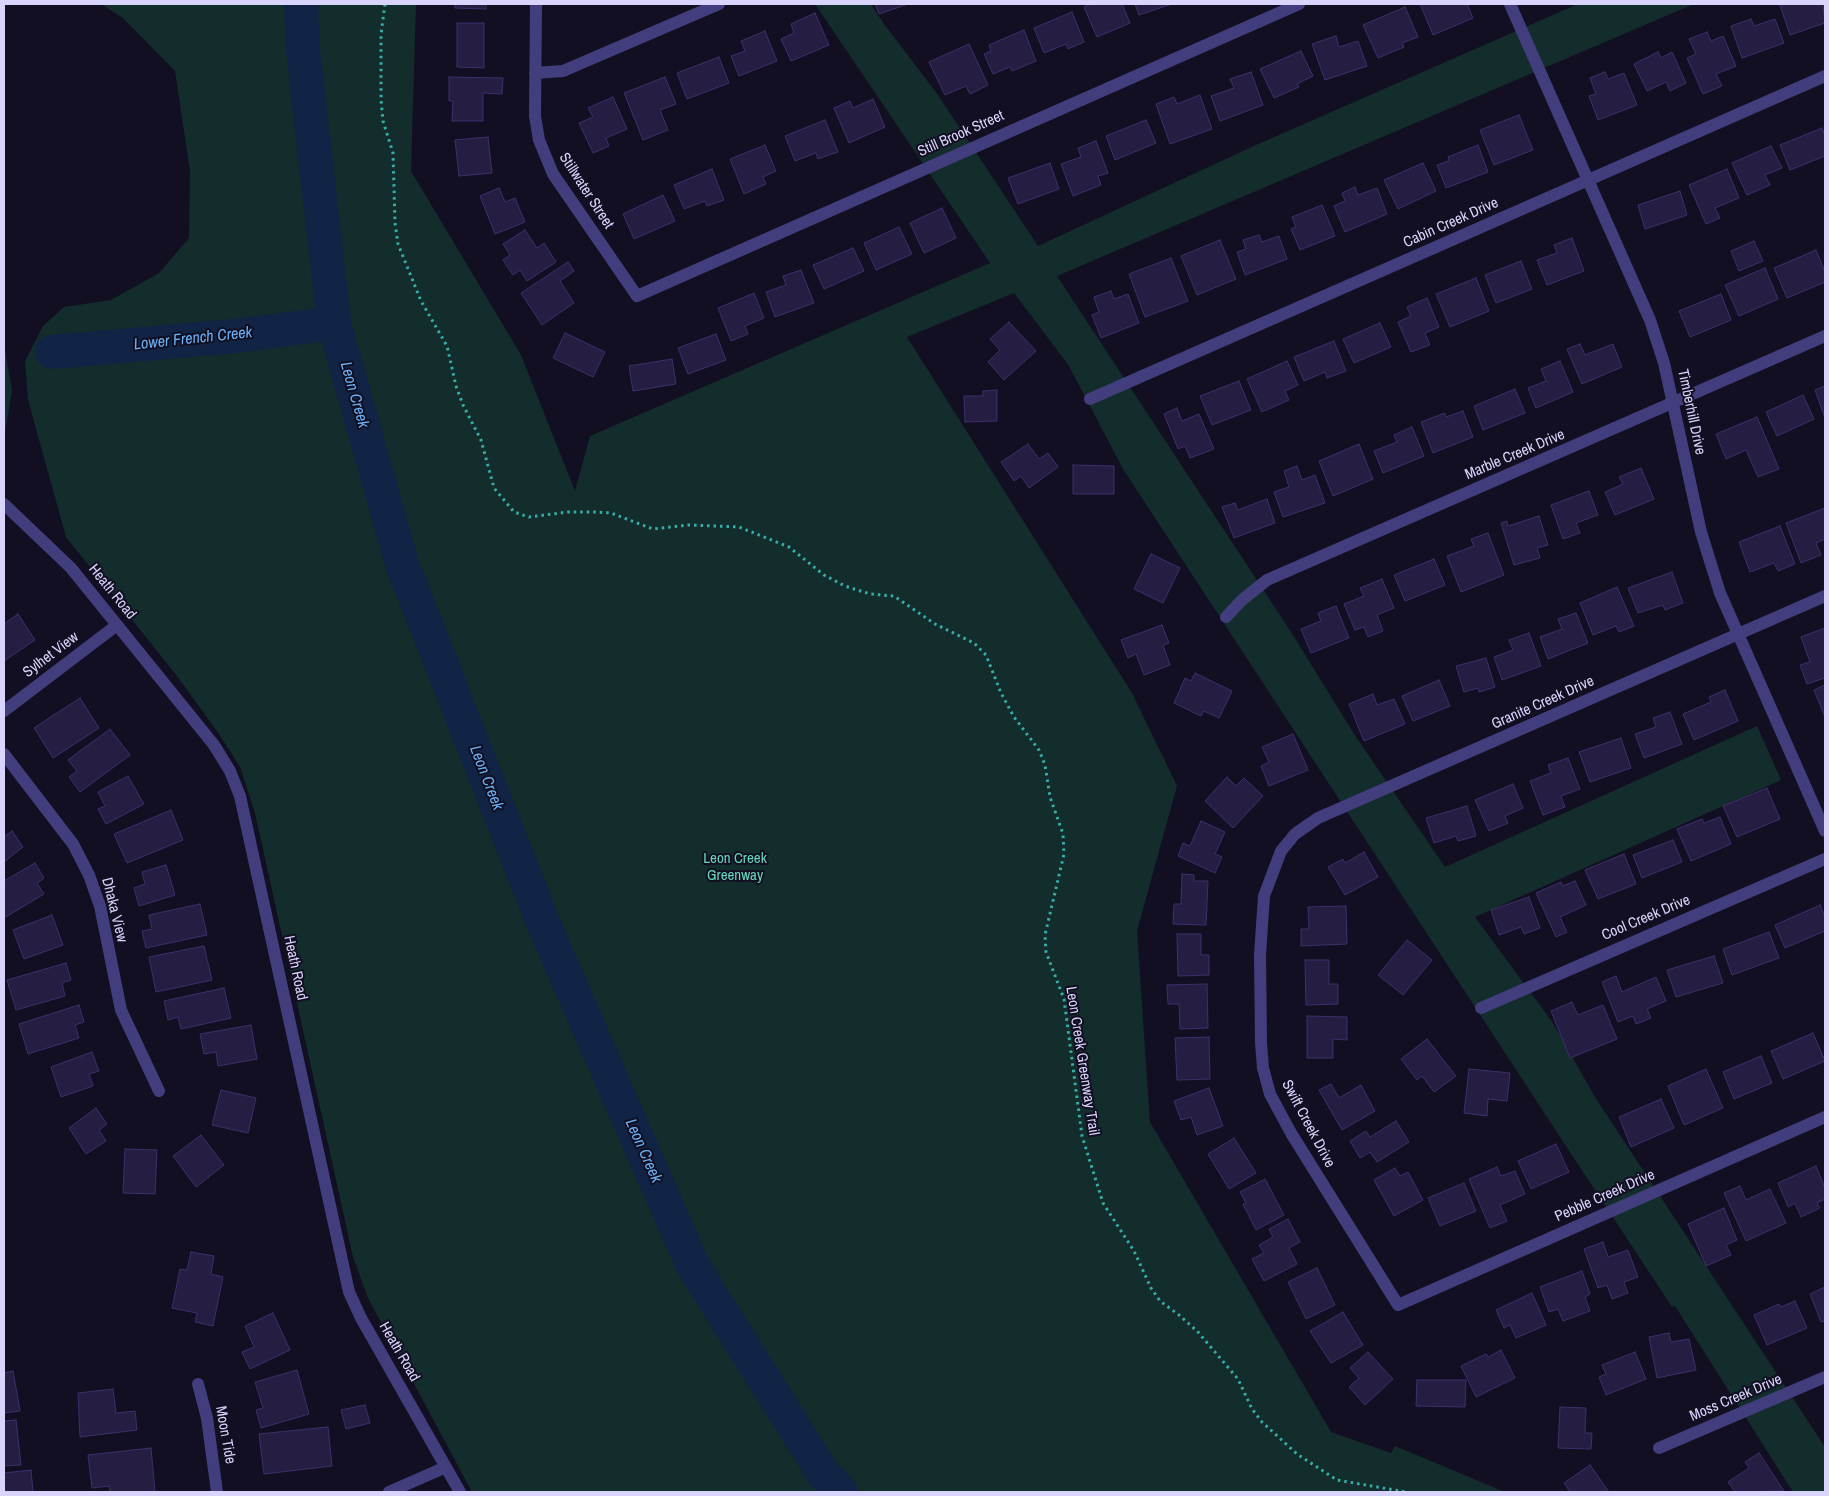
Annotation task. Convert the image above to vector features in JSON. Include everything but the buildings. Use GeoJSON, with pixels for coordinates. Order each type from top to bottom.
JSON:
{"type":"FeatureCollection","features":[{"type":"Feature","properties":{"kind":"street","name":"Stillwater Street"},"geometry":{"type":"LineString","coordinates":[[536,4],[535,116],[539,140],[547,163],[637,296]]}},
{"type":"Feature","properties":{"kind":"street"},"geometry":{"type":"LineString","coordinates":[[535,73],[563,71],[719,4]]}},
{"type":"Feature","properties":{"kind":"street","name":"Still Brook Street"},"geometry":{"type":"LineString","coordinates":[[637,296],[1299,4]]}},
{"type":"Feature","properties":{"kind":"street","name":"Timberhill Drive"},"geometry":{"type":"LineString","coordinates":[[1510,4],[1587,182],[1626,263],[1650,320],[1664,363],[1701,532],[1720,593],[1740,634],[1825,831]]}},
{"type":"Feature","properties":{"kind":"street","name":"Cabin Creek Drive"},"geometry":{"type":"LineString","coordinates":[[1090,399],[1825,76]]}},
{"type":"Feature","properties":{"kind":"street","name":"Marble Creek Drive"},"geometry":{"type":"LineString","coordinates":[[1226,617],[1242,600],[1267,580],[1825,336]]}},
{"type":"Feature","properties":{"kind":"street","name":"Heath Road"},"geometry":{"type":"LineString","coordinates":[[4,504],[71,568],[214,745],[230,772],[240,796],[349,1292],[361,1318],[460,1492]]}},
{"type":"Feature","properties":{"kind":"street","name":"Granite Creek Drive"},"geometry":{"type":"LineString","coordinates":[[1281,850],[1295,834],[1318,818],[1825,596]]}},
{"type":"Feature","properties":{"kind":"street","name":"Sylhet View"},"geometry":{"type":"LineString","coordinates":[[4,711],[118,625]]}},
{"type":"Feature","properties":{"kind":"street","name":"Dhaka View"},"geometry":{"type":"LineString","coordinates":[[4,754],[73,844],[89,875],[100,906],[121,1010],[159,1091]]}},
{"type":"Feature","properties":{"kind":"street","name":"Swift Creek Drive"},"geometry":{"type":"LineString","coordinates":[[1281,850],[1264,896],[1260,955],[1263,1068],[1270,1094],[1291,1134],[1398,1305]]}},
{"type":"Feature","properties":{"kind":"street","name":"Cool Creek Drive"},"geometry":{"type":"LineString","coordinates":[[1480,1008],[1825,859]]}},
{"type":"Feature","properties":{"kind":"street","name":"Pebble Creek Drive"},"geometry":{"type":"LineString","coordinates":[[1398,1305],[1825,1117]]}},
{"type":"Feature","properties":{"kind":"street","name":"Moss Creek Drive"},"geometry":{"type":"LineString","coordinates":[[1660,1448],[1825,1377]]}},
{"type":"Feature","properties":{"kind":"street","name":"Moon Tide"},"geometry":{"type":"LineString","coordinates":[[198,1384],[207,1418],[217,1492]]}},
{"type":"Feature","properties":{"kind":"street"},"geometry":{"type":"LineString","coordinates":[[389,1492],[446,1467]]}},
{"type":"Feature","properties":{"kind":"path","name":"Leon Creek Greenway Trail"},"geometry":{"type":"LineString","coordinates":[[385,4],[381,34],[381,100],[383,120],[393,152],[395,223],[398,244],[421,301],[447,346],[462,405],[482,440],[494,488],[514,512],[530,517],[568,512],[595,512],[611,513],[653,529],[689,525],[739,527],[789,547],[824,575],[845,586],[870,594],[894,596],[935,624],[974,643],[986,655],[1001,693],[1010,709],[1040,750],[1045,765],[1050,797],[1063,834],[1064,854],[1045,935],[1046,952],[1064,999],[1082,1136],[1103,1204],[1134,1252],[1151,1288],[1160,1301],[1198,1332],[1238,1380],[1252,1409],[1262,1422],[1298,1454],[1337,1480],[1406,1492]]}},
{"type":"Feature","properties":{"kind":"green space","name":"Leon Creek Greenway"},"geometry":{"type":"Polygon","coordinates":[[[101,4],[416,4],[411,171],[521,355],[575,491],[590,436],[990,263],[815,4],[871,4],[938,95],[1038,246],[1256,145],[1578,4],[1694,4],[1057,276],[1293,635],[1354,734],[1445,867],[1757,726],[1781,780],[1475,917],[1553,1023],[1595,1097],[1825,1447],[1825,1492],[1793,1492],[1675,1306],[1672,1307],[1123,469],[1069,366],[1014,293],[907,337],[1132,693],[1177,786],[1137,931],[1150,1122],[1331,1432],[1391,1453],[1395,1446],[1505,1492],[472,1492],[368,1298],[353,1257],[255,813],[240,767],[217,731],[177,676],[66,537],[28,400],[25,361],[43,326],[64,307],[111,300],[159,273],[189,238],[190,171],[175,71],[123,18],[101,4]]]}},
{"type":"Feature","properties":{"kind":"green space"},"geometry":{"type":"Polygon","coordinates":[[[4,344],[12,391],[4,438],[4,344]]]}},
{"type":"Feature","properties":{"kind":"waterway","name":"Leon Creek"},"geometry":{"type":"LineString","coordinates":[[301,4],[303,50],[334,323],[402,564],[544,925],[693,1266],[823,1473],[841,1492]]}},
{"type":"Feature","properties":{"kind":"waterway","name":"Lower French Creek"},"geometry":{"type":"LineString","coordinates":[[52,352],[235,336],[334,323]]}}]}
